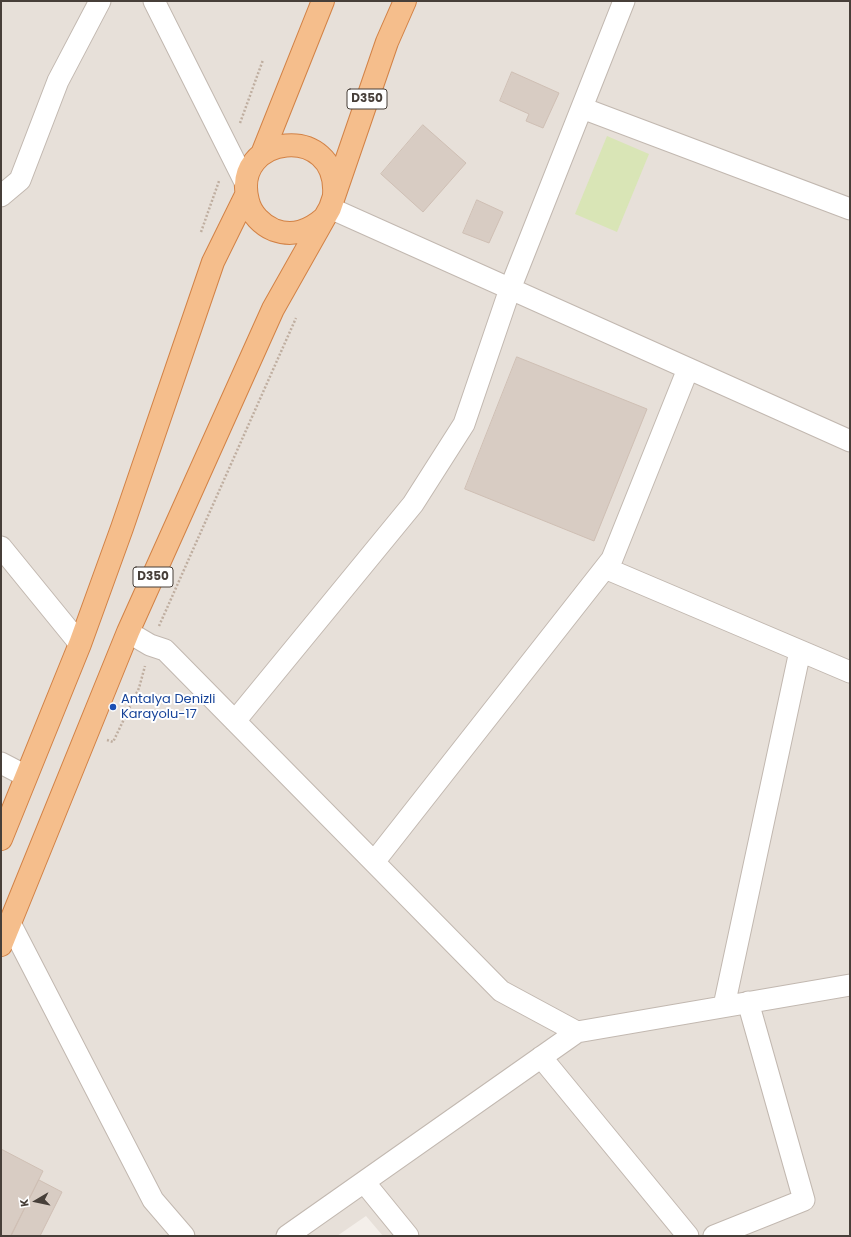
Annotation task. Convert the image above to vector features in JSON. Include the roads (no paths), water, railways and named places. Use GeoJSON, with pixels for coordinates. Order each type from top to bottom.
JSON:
{"type":"FeatureCollection","features":[{"type":"Feature","properties":{"kind":"highway"},"geometry":{"type":"LineString","coordinates":[[1,838],[80,644],[122,528],[213,262],[246,189],[249,172],[262,154],[323,1]]}},
{"type":"Feature","properties":{"kind":"highway","name":"D350"},"geometry":{"type":"LineString","coordinates":[[1,945],[128,632],[273,309],[329,208],[387,42],[405,1]]}},
{"type":"Feature","properties":{"kind":"highway"},"geometry":{"type":"LineString","coordinates":[[246,189],[249,205],[262,223],[283,232],[294,233],[305,230],[329,208],[334,187],[328,166],[313,151],[298,145],[282,145],[271,148],[262,154]]}},
{"type":"Feature","properties":{"kind":"street"},"geometry":{"type":"LineString","coordinates":[[1,196],[20,180],[58,81],[100,1]]}},
{"type":"Feature","properties":{"kind":"street"},"geometry":{"type":"LineString","coordinates":[[154,1],[230,152],[246,189]]}},
{"type":"Feature","properties":{"kind":"street"},"geometry":{"type":"LineString","coordinates":[[235,721],[413,504],[464,424],[510,289],[624,1]]}},
{"type":"Feature","properties":{"kind":"street"},"geometry":{"type":"LineString","coordinates":[[582,108],[850,209]]}},
{"type":"Feature","properties":{"kind":"street"},"geometry":{"type":"LineString","coordinates":[[329,208],[850,441]]}},
{"type":"Feature","properties":{"kind":"street"},"geometry":{"type":"LineString","coordinates":[[374,862],[612,559],[688,369]]}},
{"type":"Feature","properties":{"kind":"street"},"geometry":{"type":"LineString","coordinates":[[1,547],[80,644]]}},
{"type":"Feature","properties":{"kind":"street"},"geometry":{"type":"LineString","coordinates":[[605,568],[850,672]]}},
{"type":"Feature","properties":{"kind":"street"},"geometry":{"type":"LineString","coordinates":[[128,632],[150,645],[165,650],[501,991],[577,1032]]}},
{"type":"Feature","properties":{"kind":"street"},"geometry":{"type":"LineString","coordinates":[[724,1006],[800,651]]}},
{"type":"Feature","properties":{"kind":"street"},"geometry":{"type":"LineString","coordinates":[[1,763],[26,776]]}},
{"type":"Feature","properties":{"kind":"street"},"geometry":{"type":"LineString","coordinates":[[10,923],[153,1200],[184,1236]]}},
{"type":"Feature","properties":{"kind":"street"},"geometry":{"type":"LineString","coordinates":[[288,1236],[577,1032],[850,985]]}},
{"type":"Feature","properties":{"kind":"street"},"geometry":{"type":"LineString","coordinates":[[714,1236],[804,1200],[748,1002]]}},
{"type":"Feature","properties":{"kind":"street"},"geometry":{"type":"LineString","coordinates":[[541,1057],[688,1236]]}},
{"type":"Feature","properties":{"kind":"street"},"geometry":{"type":"LineString","coordinates":[[364,1182],[408,1236]]}},
{"type":"Feature","properties":{"kind":"place","name":"Antalya Denizli Karayolu-17"},"geometry":{"type":"Point","coordinates":[113,707]}}]}
